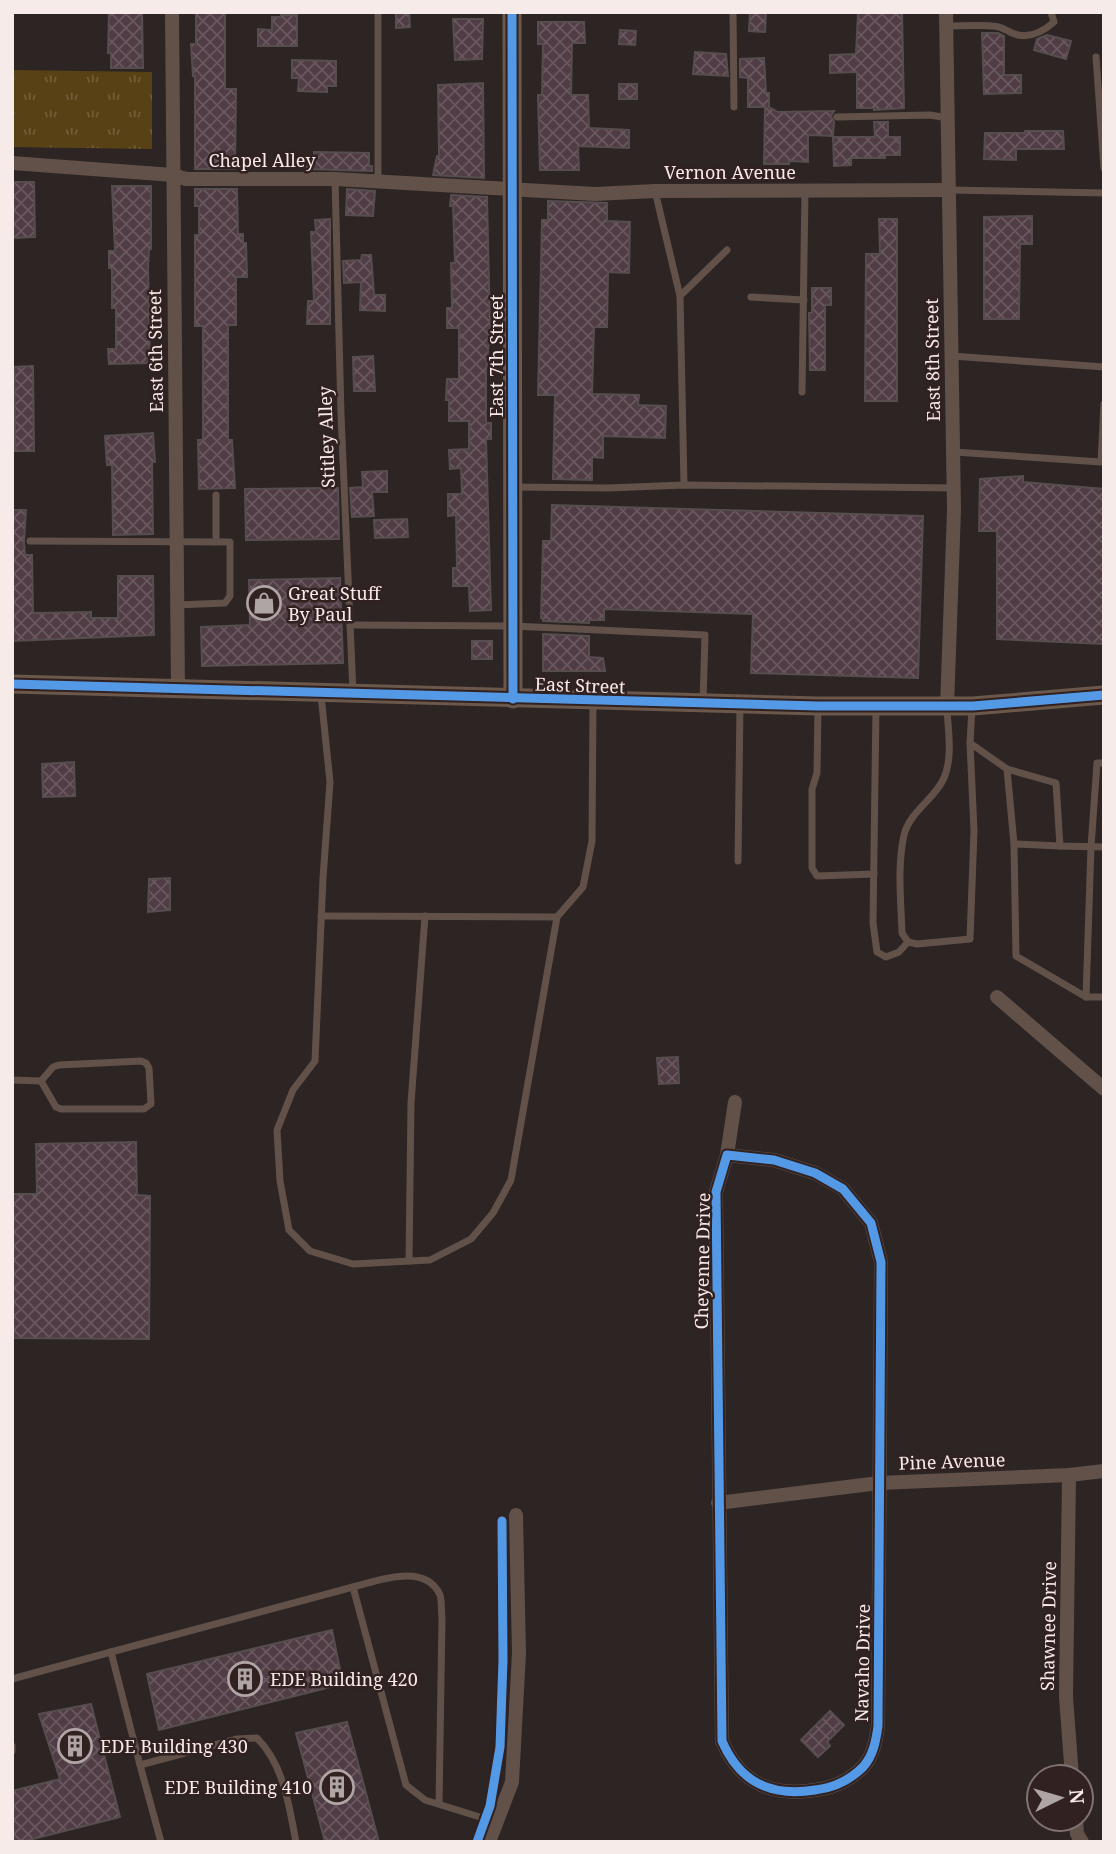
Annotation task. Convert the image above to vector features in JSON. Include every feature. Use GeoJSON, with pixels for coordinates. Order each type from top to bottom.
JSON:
{"type":"FeatureCollection","features":[{"type":"Feature","properties":{"kind":"main road","name":"East 7th Street"},"geometry":{"type":"LineString","coordinates":[[512,12],[513,699]]}},
{"type":"Feature","properties":{"kind":"main road","name":"East Street"},"geometry":{"type":"LineString","coordinates":[[12,684],[593,702],[818,706],[972,706],[1104,695]]}},
{"type":"Feature","properties":{"kind":"street","name":"East 6th Street"},"geometry":{"type":"LineString","coordinates":[[172,12],[178,690]]}},
{"type":"Feature","properties":{"kind":"street","name":"East 8th Street"},"geometry":{"type":"LineString","coordinates":[[946,19],[953,452],[947,706]]}},
{"type":"Feature","properties":{"kind":"street","name":"Chapel Alley"},"geometry":{"type":"LineString","coordinates":[[12,163],[173,175],[186,179],[335,179],[512,188]]}},
{"type":"Feature","properties":{"kind":"street","name":"Vernon Avenue"},"geometry":{"type":"LineString","coordinates":[[512,188],[595,194],[655,191],[949,190]]}},
{"type":"Feature","properties":{"kind":"street"},"geometry":{"type":"LineString","coordinates":[[997,997],[1104,1089]]}},
{"type":"Feature","properties":{"kind":"street","name":"Cheyenne Drive"},"geometry":{"type":"LineString","coordinates":[[718,1503],[716,1192],[727,1155],[735,1102]]}},
{"type":"Feature","properties":{"kind":"street"},"geometry":{"type":"LineString","coordinates":[[727,1155],[774,1160],[815,1173],[843,1189],[871,1223],[881,1262],[879,1483]]}},
{"type":"Feature","properties":{"kind":"street","name":"Pine Avenue"},"geometry":{"type":"LineString","coordinates":[[718,1503],[879,1483],[1069,1475],[1104,1471]]}},
{"type":"Feature","properties":{"kind":"street","name":"Shawnee Drive"},"geometry":{"type":"LineString","coordinates":[[1069,1475],[1066,1697],[1071,1763]]}},
{"type":"Feature","properties":{"kind":"street","name":"Navaho Drive"},"geometry":{"type":"LineString","coordinates":[[718,1503],[722,1741],[728,1756],[738,1769],[763,1787],[790,1794],[827,1788],[848,1780],[864,1766],[875,1747],[878,1726],[879,1483]]}},
{"type":"Feature","properties":{"kind":"street"},"geometry":{"type":"LineString","coordinates":[[489,1842],[512,1782],[519,1653],[516,1515]]}},
{"type":"Feature","properties":{"kind":"lane"},"geometry":{"type":"LineString","coordinates":[[377,12],[378,182]]}},
{"type":"Feature","properties":{"kind":"lane"},"geometry":{"type":"LineString","coordinates":[[733,12],[734,107]]}},
{"type":"Feature","properties":{"kind":"lane"},"geometry":{"type":"LineString","coordinates":[[946,19],[1004,27],[1018,35],[1044,31],[1054,22],[1051,12]]}},
{"type":"Feature","properties":{"kind":"lane"},"geometry":{"type":"LineString","coordinates":[[1096,57],[1104,168]]}},
{"type":"Feature","properties":{"kind":"lane"},"geometry":{"type":"LineString","coordinates":[[837,117],[948,118]]}},
{"type":"Feature","properties":{"kind":"lane","name":"Stitley Alley"},"geometry":{"type":"LineString","coordinates":[[335,179],[341,414],[354,694]]}},
{"type":"Feature","properties":{"kind":"lane"},"geometry":{"type":"LineString","coordinates":[[949,190],[1104,193]]}},
{"type":"Feature","properties":{"kind":"lane"},"geometry":{"type":"LineString","coordinates":[[655,191],[680,296],[684,485]]}},
{"type":"Feature","properties":{"kind":"lane"},"geometry":{"type":"LineString","coordinates":[[802,392],[806,191]]}},
{"type":"Feature","properties":{"kind":"lane"},"geometry":{"type":"LineString","coordinates":[[680,296],[727,250]]}},
{"type":"Feature","properties":{"kind":"lane"},"geometry":{"type":"LineString","coordinates":[[751,297],[804,300]]}},
{"type":"Feature","properties":{"kind":"lane"},"geometry":{"type":"LineString","coordinates":[[951,356],[1104,367]]}},
{"type":"Feature","properties":{"kind":"lane"},"geometry":{"type":"LineString","coordinates":[[953,452],[1101,462],[1104,404]]}},
{"type":"Feature","properties":{"kind":"lane"},"geometry":{"type":"LineString","coordinates":[[512,487],[608,488],[684,485],[953,488]]}},
{"type":"Feature","properties":{"kind":"lane"},"geometry":{"type":"LineString","coordinates":[[216,495],[216,542]]}},
{"type":"Feature","properties":{"kind":"lane"},"geometry":{"type":"LineString","coordinates":[[30,541],[230,542],[230,596],[225,603],[177,605]]}},
{"type":"Feature","properties":{"kind":"lane"},"geometry":{"type":"LineString","coordinates":[[350,625],[513,626],[705,635],[703,704]]}},
{"type":"Feature","properties":{"kind":"lane"},"geometry":{"type":"LineString","coordinates":[[321,694],[330,782],[315,1061],[293,1090],[277,1130],[280,1181],[289,1230],[310,1251],[353,1264],[430,1260],[471,1239],[493,1213],[511,1180],[556,917],[583,887],[593,841],[593,702]]}},
{"type":"Feature","properties":{"kind":"lane"},"geometry":{"type":"LineString","coordinates":[[738,861],[740,705]]}},
{"type":"Feature","properties":{"kind":"lane"},"geometry":{"type":"LineString","coordinates":[[818,706],[817,773],[812,789],[812,868],[817,876],[874,874]]}},
{"type":"Feature","properties":{"kind":"lane"},"geometry":{"type":"LineString","coordinates":[[876,706],[873,923],[877,952],[886,957],[892,956],[908,942]]}},
{"type":"Feature","properties":{"kind":"lane"},"geometry":{"type":"LineString","coordinates":[[947,706],[949,761],[944,780],[913,816],[905,833],[900,862],[902,933],[908,942],[917,944],[970,939],[974,831],[970,743],[972,706]]}},
{"type":"Feature","properties":{"kind":"lane"},"geometry":{"type":"LineString","coordinates":[[970,743],[1007,769],[1056,782],[1060,846]]}},
{"type":"Feature","properties":{"kind":"lane"},"geometry":{"type":"LineString","coordinates":[[1086,998],[1097,763],[1104,763]]}},
{"type":"Feature","properties":{"kind":"lane"},"geometry":{"type":"LineString","coordinates":[[1007,769],[1014,844],[1016,956],[1086,998],[1104,997]]}},
{"type":"Feature","properties":{"kind":"lane"},"geometry":{"type":"LineString","coordinates":[[1014,844],[1104,847]]}},
{"type":"Feature","properties":{"kind":"lane"},"geometry":{"type":"LineString","coordinates":[[321,916],[556,917]]}},
{"type":"Feature","properties":{"kind":"lane"},"geometry":{"type":"LineString","coordinates":[[409,1261],[411,1103],[425,916]]}},
{"type":"Feature","properties":{"kind":"lane"},"geometry":{"type":"LineString","coordinates":[[141,1061],[149,1068],[151,1104],[144,1109],[61,1109],[56,1107],[41,1081],[53,1067],[59,1065],[141,1061]]}},
{"type":"Feature","properties":{"kind":"lane"},"geometry":{"type":"LineString","coordinates":[[12,1080],[41,1081]]}},
{"type":"Feature","properties":{"kind":"lane"},"geometry":{"type":"LineString","coordinates":[[12,1679],[407,1574],[428,1581],[440,1595],[442,1618],[439,1804]]}},
{"type":"Feature","properties":{"kind":"lane"},"geometry":{"type":"LineString","coordinates":[[353,1587],[406,1785],[425,1800],[496,1822]]}},
{"type":"Feature","properties":{"kind":"lane"},"geometry":{"type":"LineString","coordinates":[[111,1652],[161,1842]]}},
{"type":"Feature","properties":{"kind":"lane"},"geometry":{"type":"LineString","coordinates":[[140,1765],[237,1739],[257,1738],[268,1749],[284,1785],[296,1842]]}},
{"type":"Feature","properties":{"kind":"green space"},"geometry":{"type":"Polygon","coordinates":[[[12,70],[152,72],[152,149],[12,147],[12,70]]]}},
{"type":"Feature","properties":{"kind":"building"},"geometry":{"type":"Polygon","coordinates":[[[109,12],[142,12],[143,68],[111,68],[111,53],[108,53],[109,12]]]}},
{"type":"Feature","properties":{"kind":"building"},"geometry":{"type":"Polygon","coordinates":[[[196,12],[225,12],[225,89],[236,89],[235,169],[195,169],[195,76],[191,44],[196,44],[196,12]]]}},
{"type":"Feature","properties":{"kind":"building"},"geometry":{"type":"Polygon","coordinates":[[[396,12],[409,12],[410,27],[396,28],[396,12]]]}},
{"type":"Feature","properties":{"kind":"building"},"geometry":{"type":"Polygon","coordinates":[[[750,12],[766,12],[765,32],[749,31],[750,12]]]}},
{"type":"Feature","properties":{"kind":"building"},"geometry":{"type":"Polygon","coordinates":[[[902,12],[904,108],[857,108],[857,72],[830,73],[830,55],[856,54],[858,13],[902,12]]]}},
{"type":"Feature","properties":{"kind":"building"},"geometry":{"type":"Polygon","coordinates":[[[297,15],[297,46],[258,46],[258,29],[272,30],[272,17],[297,15]]]}},
{"type":"Feature","properties":{"kind":"building"},"geometry":{"type":"Polygon","coordinates":[[[453,19],[483,19],[482,59],[455,60],[453,19]]]}},
{"type":"Feature","properties":{"kind":"building"},"geometry":{"type":"Polygon","coordinates":[[[538,22],[584,22],[585,43],[572,43],[571,95],[588,95],[589,128],[629,130],[629,148],[578,146],[579,170],[540,170],[538,95],[542,95],[543,44],[538,44],[538,22]]]}},
{"type":"Feature","properties":{"kind":"building"},"geometry":{"type":"Polygon","coordinates":[[[620,30],[636,31],[635,45],[619,44],[620,30]]]}},
{"type":"Feature","properties":{"kind":"building"},"geometry":{"type":"Polygon","coordinates":[[[982,33],[998,33],[1004,36],[1004,75],[1021,75],[1021,93],[984,94],[982,33]]]}},
{"type":"Feature","properties":{"kind":"building"},"geometry":{"type":"Polygon","coordinates":[[[1047,35],[1071,41],[1066,59],[1034,50],[1037,39],[1047,35]]]}},
{"type":"Feature","properties":{"kind":"building"},"geometry":{"type":"Polygon","coordinates":[[[695,52],[726,54],[728,76],[693,74],[695,52]]]}},
{"type":"Feature","properties":{"kind":"building"},"geometry":{"type":"Polygon","coordinates":[[[764,58],[769,107],[778,112],[834,111],[831,116],[834,122],[833,136],[808,135],[808,162],[764,164],[765,107],[748,107],[748,78],[740,77],[740,59],[764,58]]]}},
{"type":"Feature","properties":{"kind":"building"},"geometry":{"type":"Polygon","coordinates":[[[292,60],[336,61],[336,86],[327,86],[327,92],[298,91],[299,78],[292,78],[292,60]]]}},
{"type":"Feature","properties":{"kind":"building"},"geometry":{"type":"Polygon","coordinates":[[[483,83],[484,178],[433,175],[439,156],[438,85],[483,83]]]}},
{"type":"Feature","properties":{"kind":"building"},"geometry":{"type":"Polygon","coordinates":[[[619,84],[637,84],[637,99],[619,99],[619,84]]]}},
{"type":"Feature","properties":{"kind":"building"},"geometry":{"type":"Polygon","coordinates":[[[874,122],[888,122],[888,137],[900,137],[900,155],[851,158],[851,165],[834,166],[833,137],[875,137],[874,122]]]}},
{"type":"Feature","properties":{"kind":"building"},"geometry":{"type":"Polygon","coordinates":[[[1063,131],[1064,149],[1016,149],[1016,160],[984,159],[985,133],[1063,131]]]}},
{"type":"Feature","properties":{"kind":"building"},"geometry":{"type":"Polygon","coordinates":[[[314,152],[369,153],[369,166],[372,166],[372,171],[305,169],[306,162],[314,163],[314,152]]]}},
{"type":"Feature","properties":{"kind":"building"},"geometry":{"type":"Polygon","coordinates":[[[13,182],[34,182],[35,237],[12,238],[13,182]]]}},
{"type":"Feature","properties":{"kind":"building"},"geometry":{"type":"Polygon","coordinates":[[[112,186],[151,186],[151,249],[148,268],[150,363],[109,364],[108,349],[116,349],[116,308],[112,308],[112,268],[109,268],[109,251],[115,251],[112,186]]]}},
{"type":"Feature","properties":{"kind":"building"},"geometry":{"type":"Polygon","coordinates":[[[195,189],[237,189],[238,234],[243,234],[243,243],[246,243],[247,277],[236,277],[236,325],[228,325],[228,440],[232,440],[235,488],[199,489],[198,440],[203,440],[203,326],[195,326],[195,235],[199,235],[199,206],[195,206],[195,189]]]}},
{"type":"Feature","properties":{"kind":"building"},"geometry":{"type":"Polygon","coordinates":[[[347,189],[375,191],[373,216],[346,215],[347,189]]]}},
{"type":"Feature","properties":{"kind":"building"},"geometry":{"type":"Polygon","coordinates":[[[451,195],[487,197],[490,329],[486,423],[491,423],[491,439],[486,439],[491,610],[470,611],[469,586],[453,586],[453,568],[457,568],[456,515],[448,516],[448,494],[462,494],[461,468],[450,469],[449,450],[469,449],[469,421],[449,421],[449,400],[446,400],[447,379],[459,379],[459,328],[447,328],[447,308],[452,308],[451,263],[455,263],[451,195]]]}},
{"type":"Feature","properties":{"kind":"building"},"geometry":{"type":"Polygon","coordinates":[[[548,201],[607,203],[607,221],[630,222],[629,273],[608,272],[607,327],[594,327],[592,394],[639,395],[638,405],[666,406],[665,438],[603,436],[603,458],[592,457],[592,480],[553,479],[555,395],[538,395],[542,220],[548,220],[548,201]]]}},
{"type":"Feature","properties":{"kind":"building"},"geometry":{"type":"Polygon","coordinates":[[[1032,216],[1032,244],[1020,244],[1019,319],[984,319],[984,217],[1032,216]]]}},
{"type":"Feature","properties":{"kind":"building"},"geometry":{"type":"Polygon","coordinates":[[[330,219],[330,324],[307,324],[308,301],[314,301],[311,232],[316,232],[315,220],[330,219]]]}},
{"type":"Feature","properties":{"kind":"building"},"geometry":{"type":"Polygon","coordinates":[[[879,219],[897,219],[897,401],[865,401],[866,254],[880,254],[879,219]]]}},
{"type":"Feature","properties":{"kind":"building"},"geometry":{"type":"Polygon","coordinates":[[[362,255],[371,255],[374,295],[385,295],[385,311],[360,310],[361,282],[344,283],[343,261],[361,260],[362,255]]]}},
{"type":"Feature","properties":{"kind":"building"},"geometry":{"type":"Polygon","coordinates":[[[812,288],[831,288],[831,305],[825,305],[825,370],[810,370],[809,313],[812,313],[812,288]]]}},
{"type":"Feature","properties":{"kind":"building"},"geometry":{"type":"Polygon","coordinates":[[[373,356],[375,391],[354,391],[353,357],[373,356]]]}},
{"type":"Feature","properties":{"kind":"building"},"geometry":{"type":"Polygon","coordinates":[[[33,366],[34,451],[15,451],[14,367],[33,366]]]}},
{"type":"Feature","properties":{"kind":"building"},"geometry":{"type":"Polygon","coordinates":[[[153,433],[153,534],[113,535],[112,465],[107,465],[105,436],[153,433]]]}},
{"type":"Feature","properties":{"kind":"building"},"geometry":{"type":"Polygon","coordinates":[[[387,471],[387,492],[372,492],[374,516],[352,517],[350,488],[363,487],[362,472],[387,471]]]}},
{"type":"Feature","properties":{"kind":"building"},"geometry":{"type":"Polygon","coordinates":[[[1023,476],[1023,482],[1104,489],[1104,644],[997,639],[997,531],[979,531],[980,479],[1023,476]]]}},
{"type":"Feature","properties":{"kind":"building"},"geometry":{"type":"Polygon","coordinates":[[[338,488],[339,539],[246,540],[245,489],[338,488]]]}},
{"type":"Feature","properties":{"kind":"building"},"geometry":{"type":"Polygon","coordinates":[[[552,505],[923,516],[918,678],[751,673],[753,614],[604,609],[604,620],[589,620],[589,623],[543,621],[543,541],[551,541],[552,505]]]}},
{"type":"Feature","properties":{"kind":"building"},"geometry":{"type":"Polygon","coordinates":[[[12,510],[26,510],[24,542],[25,555],[32,555],[33,613],[91,612],[91,618],[118,618],[118,576],[153,576],[154,635],[12,641],[12,510]]]}},
{"type":"Feature","properties":{"kind":"building"},"geometry":{"type":"Polygon","coordinates":[[[407,519],[408,537],[375,538],[374,520],[407,519]]]}},
{"type":"Feature","properties":{"kind":"building"},"geometry":{"type":"Polygon","coordinates":[[[340,578],[343,663],[202,666],[201,627],[250,625],[249,580],[340,578]]]}},
{"type":"Feature","properties":{"kind":"building"},"geometry":{"type":"Polygon","coordinates":[[[543,634],[589,636],[589,657],[603,658],[605,671],[543,671],[543,634]]]}},
{"type":"Feature","properties":{"kind":"building"},"geometry":{"type":"Polygon","coordinates":[[[472,641],[492,641],[492,659],[472,659],[472,641]]]}},
{"type":"Feature","properties":{"kind":"building"},"geometry":{"type":"Polygon","coordinates":[[[74,762],[75,796],[43,797],[42,764],[74,762]]]}},
{"type":"Feature","properties":{"kind":"building"},"geometry":{"type":"Polygon","coordinates":[[[170,878],[170,910],[148,912],[149,879],[170,878]]]}},
{"type":"Feature","properties":{"kind":"building"},"geometry":{"type":"Polygon","coordinates":[[[678,1057],[679,1083],[659,1084],[657,1058],[678,1057]]]}},
{"type":"Feature","properties":{"kind":"building"},"geometry":{"type":"Polygon","coordinates":[[[136,1142],[137,1195],[150,1196],[149,1339],[12,1338],[12,1194],[37,1194],[36,1144],[136,1142]]]}},
{"type":"Feature","properties":{"kind":"building","name":"EDE Building 420"},"geometry":{"type":"Polygon","coordinates":[[[332,1630],[343,1684],[159,1730],[147,1674],[332,1630]]]}},
{"type":"Feature","properties":{"kind":"building","name":"EDE Building 430"},"geometry":{"type":"Polygon","coordinates":[[[91,1704],[120,1817],[12,1842],[12,1791],[60,1779],[39,1714],[91,1704]]]}},
{"type":"Feature","properties":{"kind":"building"},"geometry":{"type":"Polygon","coordinates":[[[830,1711],[844,1725],[827,1742],[830,1746],[818,1757],[801,1740],[830,1711]]]}},
{"type":"Feature","properties":{"kind":"building","name":"EDE Building 410"},"geometry":{"type":"Polygon","coordinates":[[[347,1722],[379,1842],[325,1842],[296,1733],[347,1722]]]}},
{"type":"Feature","properties":{"kind":"cycle path"},"geometry":{"type":"LineString","coordinates":[[512,12],[513,699]]}},
{"type":"Feature","properties":{"kind":"cycle path"},"geometry":{"type":"LineString","coordinates":[[12,684],[818,706],[973,706],[1104,695]]}},
{"type":"Feature","properties":{"kind":"cycle path"},"geometry":{"type":"LineString","coordinates":[[727,1155],[774,1160],[815,1173],[843,1189],[871,1223],[881,1262],[878,1726],[874,1748],[863,1767],[841,1783],[815,1790],[784,1791],[759,1784],[738,1767],[722,1741],[716,1192],[727,1155]]}},
{"type":"Feature","properties":{"kind":"cycle path"},"geometry":{"type":"LineString","coordinates":[[477,1842],[490,1806],[500,1747],[503,1660],[502,1521]]}},
{"type":"Feature","properties":{"kind":"place","name":"Great Stuff By Paul"},"geometry":{"type":"Point","coordinates":[264,603]}},
{"type":"Feature","properties":{"kind":"place","name":"EDE Building 420"},"geometry":{"type":"Point","coordinates":[245,1679]}},
{"type":"Feature","properties":{"kind":"place","name":"EDE Building 430"},"geometry":{"type":"Point","coordinates":[75,1746]}},
{"type":"Feature","properties":{"kind":"place","name":"EDE Building 410"},"geometry":{"type":"Point","coordinates":[337,1787]}}]}
